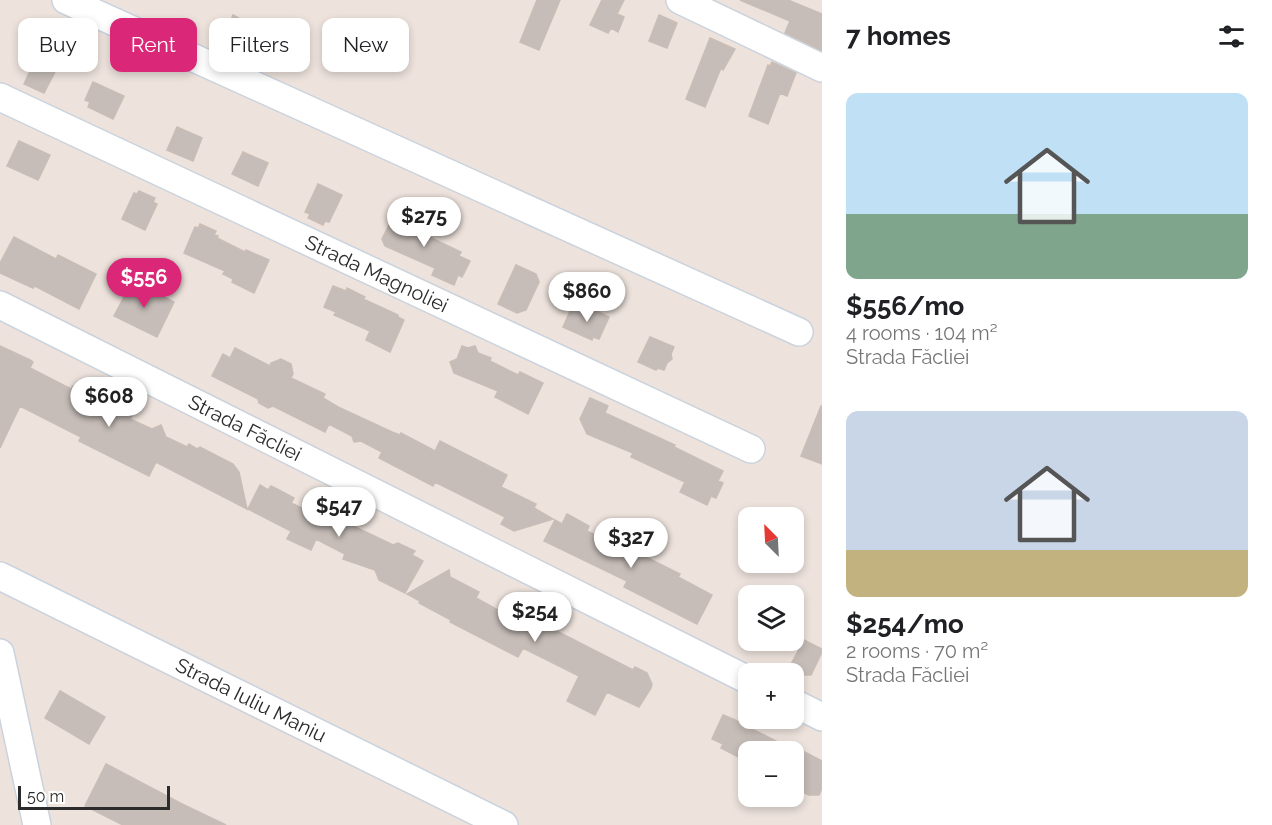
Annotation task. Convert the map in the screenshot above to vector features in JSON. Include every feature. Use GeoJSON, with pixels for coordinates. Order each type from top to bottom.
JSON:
{"type":"FeatureCollection","features":[{"type":"Feature","properties":{"kind":"street"},"geometry":{"type":"LineString","coordinates":[[66,0],[799,332]]}},
{"type":"Feature","properties":{"kind":"street"},"geometry":{"type":"LineString","coordinates":[[680,0],[822,68]]}},
{"type":"Feature","properties":{"kind":"street","name":"Strada Magnoliei"},"geometry":{"type":"LineString","coordinates":[[0,97],[751,449]]}},
{"type":"Feature","properties":{"kind":"street","name":"Strada Făcliei"},"geometry":{"type":"LineString","coordinates":[[0,305],[738,675]]}},
{"type":"Feature","properties":{"kind":"street","name":"Strada Iuliu Maniu"},"geometry":{"type":"LineString","coordinates":[[0,576],[504,825]]}},
{"type":"Feature","properties":{"kind":"street"},"geometry":{"type":"LineString","coordinates":[[0,653],[4,696],[42,822]]}},
{"type":"Feature","properties":{"kind":"street"},"geometry":{"type":"LineString","coordinates":[[804,708],[822,717]]}},
{"type":"Feature","properties":{"kind":"building"},"geometry":{"type":"Polygon","coordinates":[[[537,0],[560,0],[539,50],[520,42],[537,0]]]}},
{"type":"Feature","properties":{"kind":"building"},"geometry":{"type":"Polygon","coordinates":[[[602,0],[624,0],[617,14],[624,17],[618,32],[611,28],[608,33],[590,25],[602,0]]]}},
{"type":"Feature","properties":{"kind":"building"},"geometry":{"type":"Polygon","coordinates":[[[740,0],[788,0],[822,14],[822,51],[785,33],[790,21],[740,0]]]}},
{"type":"Feature","properties":{"kind":"building"},"geometry":{"type":"Polygon","coordinates":[[[659,15],[677,23],[667,48],[649,41],[659,15]]]}},
{"type":"Feature","properties":{"kind":"building"},"geometry":{"type":"Polygon","coordinates":[[[710,38],[735,49],[723,70],[721,68],[705,107],[686,99],[710,38]]]}},
{"type":"Feature","properties":{"kind":"building"},"geometry":{"type":"Polygon","coordinates":[[[772,62],[796,73],[787,96],[780,93],[768,124],[749,116],[768,65],[770,66],[772,62]]]}},
{"type":"Feature","properties":{"kind":"building"},"geometry":{"type":"Polygon","coordinates":[[[30,72],[55,72],[44,93],[24,84],[30,72]]]}},
{"type":"Feature","properties":{"kind":"building"},"geometry":{"type":"Polygon","coordinates":[[[93,82],[124,96],[113,119],[88,107],[90,102],[85,100],[93,82]]]}},
{"type":"Feature","properties":{"kind":"building"},"geometry":{"type":"Polygon","coordinates":[[[177,127],[202,138],[193,161],[167,150],[177,127]]]}},
{"type":"Feature","properties":{"kind":"building"},"geometry":{"type":"Polygon","coordinates":[[[19,141],[50,155],[38,180],[7,166],[19,141]]]}},
{"type":"Feature","properties":{"kind":"building"},"geometry":{"type":"Polygon","coordinates":[[[243,152],[268,163],[258,186],[232,174],[243,152]]]}},
{"type":"Feature","properties":{"kind":"building"},"geometry":{"type":"Polygon","coordinates":[[[318,184],[342,195],[329,222],[325,221],[323,225],[308,218],[310,214],[305,212],[318,184]]]}},
{"type":"Feature","properties":{"kind":"building"},"geometry":{"type":"Polygon","coordinates":[[[139,191],[155,198],[153,202],[157,204],[145,230],[122,219],[134,193],[137,194],[139,191]]]}},
{"type":"Feature","properties":{"kind":"building"},"geometry":{"type":"Polygon","coordinates":[[[396,211],[425,225],[421,233],[461,252],[459,256],[470,261],[462,277],[458,275],[454,285],[432,275],[435,268],[385,246],[382,239],[396,211]]]}},
{"type":"Feature","properties":{"kind":"building"},"geometry":{"type":"Polygon","coordinates":[[[200,224],[216,231],[214,235],[218,236],[217,238],[245,252],[246,250],[269,260],[254,293],[232,282],[233,279],[223,274],[225,271],[184,253],[195,227],[198,228],[200,224]]]}},
{"type":"Feature","properties":{"kind":"building"},"geometry":{"type":"Polygon","coordinates":[[[14,237],[56,259],[58,255],[96,274],[79,309],[35,286],[33,288],[0,273],[0,263],[14,237]]]}},
{"type":"Feature","properties":{"kind":"building"},"geometry":{"type":"Polygon","coordinates":[[[516,265],[536,274],[539,282],[526,310],[517,313],[498,304],[516,265]]]}},
{"type":"Feature","properties":{"kind":"building"},"geometry":{"type":"Polygon","coordinates":[[[133,280],[174,302],[157,337],[114,316],[133,280]]]}},
{"type":"Feature","properties":{"kind":"building"},"geometry":{"type":"Polygon","coordinates":[[[333,286],[346,291],[347,288],[404,320],[390,352],[366,340],[370,331],[334,315],[336,312],[324,307],[333,286]]]}},
{"type":"Feature","properties":{"kind":"building"},"geometry":{"type":"Polygon","coordinates":[[[586,306],[609,317],[599,339],[593,337],[592,340],[563,327],[571,309],[582,314],[586,306]]]}},
{"type":"Feature","properties":{"kind":"building"},"geometry":{"type":"Polygon","coordinates":[[[650,337],[674,347],[671,354],[672,359],[664,370],[658,368],[656,370],[638,362],[650,337]]]}},
{"type":"Feature","properties":{"kind":"building"},"geometry":{"type":"Polygon","coordinates":[[[0,346],[30,360],[33,362],[30,368],[71,389],[73,386],[97,399],[99,395],[133,414],[130,419],[152,429],[161,425],[166,437],[187,447],[189,444],[197,449],[200,447],[233,464],[239,472],[247,509],[156,462],[149,476],[79,441],[81,437],[20,406],[0,448],[0,346]]]}},
{"type":"Feature","properties":{"kind":"building"},"geometry":{"type":"Polygon","coordinates":[[[462,346],[468,348],[475,346],[478,353],[491,358],[490,361],[518,375],[520,372],[543,383],[528,414],[495,397],[498,391],[454,373],[450,362],[457,359],[462,346]]]}},
{"type":"Feature","properties":{"kind":"building"},"geometry":{"type":"Polygon","coordinates":[[[235,348],[270,366],[271,363],[281,359],[291,364],[293,374],[291,378],[325,394],[323,398],[338,407],[392,432],[400,435],[401,433],[435,451],[440,441],[507,475],[501,487],[536,504],[534,508],[553,519],[514,531],[501,524],[505,517],[435,482],[433,486],[379,458],[382,452],[361,441],[354,442],[352,436],[329,424],[325,432],[273,406],[268,408],[259,403],[258,399],[212,376],[223,354],[230,358],[235,348]]]}},
{"type":"Feature","properties":{"kind":"building"},"geometry":{"type":"Polygon","coordinates":[[[590,398],[608,406],[605,413],[675,445],[674,447],[723,471],[718,481],[723,483],[716,498],[711,496],[707,505],[680,492],[685,482],[631,457],[633,453],[587,434],[580,419],[590,398]]]}},
{"type":"Feature","properties":{"kind":"building"},"geometry":{"type":"Polygon","coordinates":[[[822,406],[822,464],[801,456],[822,406]]]}},
{"type":"Feature","properties":{"kind":"building"},"geometry":{"type":"Polygon","coordinates":[[[260,485],[268,490],[271,486],[279,490],[294,498],[291,503],[343,527],[345,522],[393,545],[398,543],[415,551],[412,555],[423,561],[405,593],[379,580],[375,570],[343,559],[345,554],[316,539],[311,550],[287,539],[291,531],[248,509],[260,485]]]}},
{"type":"Feature","properties":{"kind":"building"},"geometry":{"type":"Polygon","coordinates":[[[567,514],[589,526],[587,531],[680,574],[678,577],[712,595],[697,624],[624,587],[627,581],[544,541],[555,520],[562,524],[567,514]]]}},
{"type":"Feature","properties":{"kind":"building"},"geometry":{"type":"Polygon","coordinates":[[[449,570],[450,577],[479,592],[476,598],[505,614],[511,604],[538,618],[537,621],[633,670],[635,667],[647,673],[652,684],[639,707],[607,692],[595,715],[567,701],[579,676],[523,648],[518,657],[450,622],[451,620],[407,594],[449,570]]]}},
{"type":"Feature","properties":{"kind":"building"},"geometry":{"type":"Polygon","coordinates":[[[804,640],[822,649],[811,675],[804,675],[804,663],[792,663],[798,651],[804,651],[804,640]]]}},
{"type":"Feature","properties":{"kind":"building"},"geometry":{"type":"Polygon","coordinates":[[[60,691],[105,717],[89,744],[45,718],[60,691]]]}},
{"type":"Feature","properties":{"kind":"building"},"geometry":{"type":"Polygon","coordinates":[[[723,715],[738,722],[738,729],[752,729],[776,741],[738,741],[738,757],[721,748],[723,744],[712,739],[723,715]]]}},
{"type":"Feature","properties":{"kind":"building"},"geometry":{"type":"Polygon","coordinates":[[[804,752],[822,761],[822,788],[819,795],[804,793],[804,752]]]}},
{"type":"Feature","properties":{"kind":"building"},"geometry":{"type":"Polygon","coordinates":[[[106,764],[226,825],[123,825],[85,806],[106,764]]]}}]}
